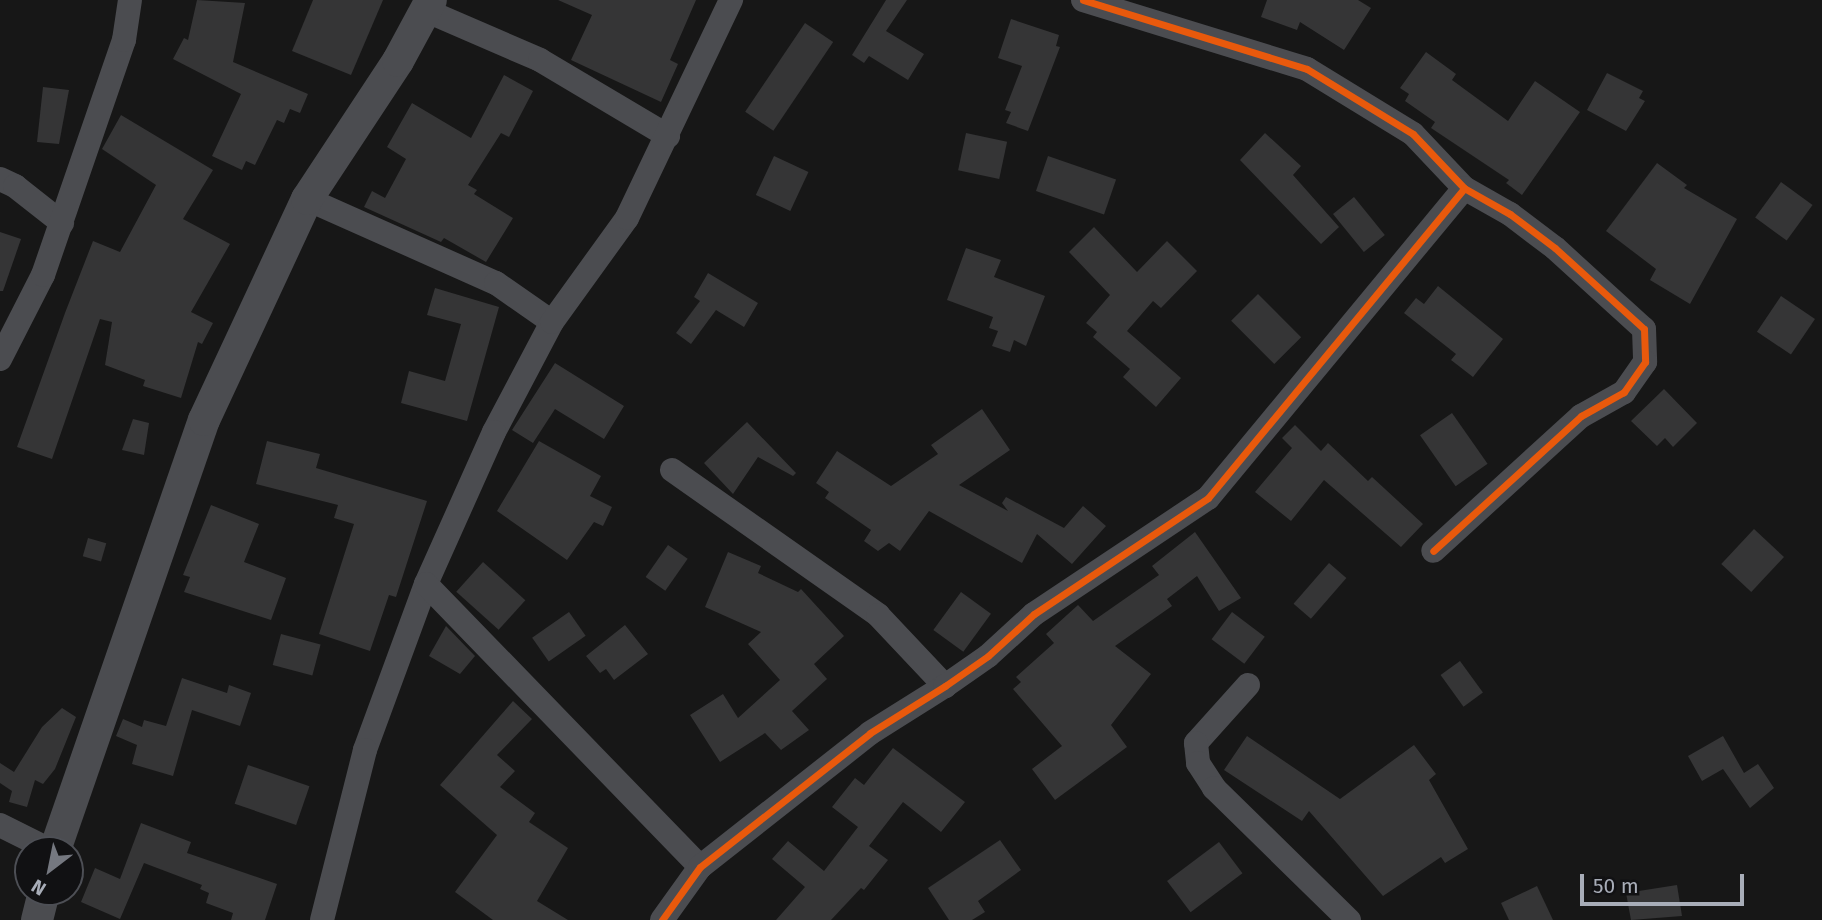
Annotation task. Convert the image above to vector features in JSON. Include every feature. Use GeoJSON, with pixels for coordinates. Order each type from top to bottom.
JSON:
{"type":"FeatureCollection","features":[{"type":"Feature","properties":{"kind":"street"},"geometry":{"type":"LineString","coordinates":[[0,359],[24,316],[62,223],[124,40],[130,0]]}},
{"type":"Feature","properties":{"kind":"street"},"geometry":{"type":"LineString","coordinates":[[322,920],[365,750],[426,584],[494,432],[552,322],[627,218],[731,0]]}},
{"type":"Feature","properties":{"kind":"street"},"geometry":{"type":"LineString","coordinates":[[1083,0],[1307,69],[1413,134],[1464,188],[1510,214],[1546,241],[1644,329],[1645,362],[1624,392],[1581,416],[1433,551]]}},
{"type":"Feature","properties":{"kind":"street"},"geometry":{"type":"LineString","coordinates":[[58,836],[204,420],[307,200],[429,5],[540,60],[668,136]]}},
{"type":"Feature","properties":{"kind":"street"},"geometry":{"type":"LineString","coordinates":[[0,179],[15,186],[62,223]]}},
{"type":"Feature","properties":{"kind":"street"},"geometry":{"type":"LineString","coordinates":[[662,920],[700,867],[870,733],[945,686],[988,656],[1034,614],[1208,498],[1464,188]]}},
{"type":"Feature","properties":{"kind":"street"},"geometry":{"type":"LineString","coordinates":[[307,200],[496,283],[552,322]]}},
{"type":"Feature","properties":{"kind":"street"},"geometry":{"type":"LineString","coordinates":[[672,470],[878,615],[945,686]]}},
{"type":"Feature","properties":{"kind":"street"},"geometry":{"type":"LineString","coordinates":[[426,584],[700,867]]}},
{"type":"Feature","properties":{"kind":"street"},"geometry":{"type":"LineString","coordinates":[[1248,685],[1196,743],[1198,763],[1214,789],[1349,920]]}},
{"type":"Feature","properties":{"kind":"street"},"geometry":{"type":"LineString","coordinates":[[0,825],[23,836]]}},
{"type":"Feature","properties":{"kind":"building"},"geometry":{"type":"Polygon","coordinates":[[[197,0],[245,3],[233,62],[308,94],[300,113],[290,109],[284,123],[277,120],[255,165],[246,161],[242,170],[212,156],[241,94],[173,59],[184,38],[188,40],[197,0]]]}},
{"type":"Feature","properties":{"kind":"building"},"geometry":{"type":"Polygon","coordinates":[[[313,0],[383,0],[351,75],[292,51],[313,0]]]}},
{"type":"Feature","properties":{"kind":"building"},"geometry":{"type":"Polygon","coordinates":[[[558,0],[696,0],[670,60],[678,64],[661,102],[571,60],[592,15],[558,0]]]}},
{"type":"Feature","properties":{"kind":"building"},"geometry":{"type":"Polygon","coordinates":[[[886,0],[907,0],[886,31],[924,54],[908,80],[869,56],[864,63],[852,55],[886,0]]]}},
{"type":"Feature","properties":{"kind":"building"},"geometry":{"type":"Polygon","coordinates":[[[1267,0],[1358,0],[1371,8],[1344,50],[1300,22],[1297,30],[1261,17],[1267,0]]]}},
{"type":"Feature","properties":{"kind":"building"},"geometry":{"type":"Polygon","coordinates":[[[1011,19],[1059,35],[1056,46],[1060,47],[1028,131],[1006,123],[1011,112],[1005,110],[1022,66],[998,58],[1011,19]]]}},
{"type":"Feature","properties":{"kind":"building"},"geometry":{"type":"Polygon","coordinates":[[[805,23],[833,42],[773,131],[745,112],[805,23]]]}},
{"type":"Feature","properties":{"kind":"building"},"geometry":{"type":"Polygon","coordinates":[[[1426,52],[1456,74],[1452,80],[1508,121],[1535,81],[1580,112],[1522,195],[1506,183],[1509,180],[1431,128],[1435,122],[1405,101],[1409,94],[1400,88],[1426,52]]]}},
{"type":"Feature","properties":{"kind":"building"},"geometry":{"type":"Polygon","coordinates":[[[1607,73],[1643,91],[1639,98],[1645,101],[1626,131],[1587,110],[1607,73]]]}},
{"type":"Feature","properties":{"kind":"building"},"geometry":{"type":"Polygon","coordinates":[[[504,75],[533,91],[509,137],[501,133],[468,185],[477,190],[474,194],[513,218],[486,262],[444,238],[441,242],[364,207],[372,191],[385,198],[406,159],[387,147],[412,103],[471,138],[504,75]]]}},
{"type":"Feature","properties":{"kind":"building"},"geometry":{"type":"Polygon","coordinates":[[[43,87],[69,90],[59,144],[37,142],[43,87]]]}},
{"type":"Feature","properties":{"kind":"building"},"geometry":{"type":"Polygon","coordinates":[[[121,115],[213,170],[183,219],[230,244],[191,312],[213,323],[202,344],[198,342],[181,398],[143,386],[145,380],[105,365],[112,322],[100,319],[52,459],[17,447],[65,313],[93,241],[120,252],[156,185],[102,149],[121,115]]]}},
{"type":"Feature","properties":{"kind":"building"},"geometry":{"type":"Polygon","coordinates":[[[966,133],[1007,142],[999,179],[958,170],[966,133]]]}},
{"type":"Feature","properties":{"kind":"building"},"geometry":{"type":"Polygon","coordinates":[[[1265,133],[1301,166],[1293,175],[1339,227],[1321,244],[1240,160],[1265,133]]]}},
{"type":"Feature","properties":{"kind":"building"},"geometry":{"type":"Polygon","coordinates":[[[774,156],[808,172],[790,211],[756,195],[774,156]]]}},
{"type":"Feature","properties":{"kind":"building"},"geometry":{"type":"Polygon","coordinates":[[[1048,156],[1116,179],[1104,214],[1036,191],[1048,156]]]}},
{"type":"Feature","properties":{"kind":"building"},"geometry":{"type":"Polygon","coordinates":[[[1657,163],[1687,185],[1684,188],[1737,219],[1690,304],[1650,280],[1656,269],[1606,231],[1657,163]]]}},
{"type":"Feature","properties":{"kind":"building"},"geometry":{"type":"Polygon","coordinates":[[[1781,182],[1813,205],[1787,241],[1755,218],[1781,182]]]}},
{"type":"Feature","properties":{"kind":"building"},"geometry":{"type":"Polygon","coordinates":[[[1354,197],[1385,235],[1364,252],[1333,214],[1354,197]]]}},
{"type":"Feature","properties":{"kind":"building"},"geometry":{"type":"Polygon","coordinates":[[[1094,227],[1137,272],[1167,241],[1197,271],[1161,308],[1153,301],[1127,331],[1181,378],[1156,407],[1123,377],[1130,369],[1093,337],[1097,332],[1086,323],[1110,295],[1069,252],[1094,227]]]}},
{"type":"Feature","properties":{"kind":"building"},"geometry":{"type":"Polygon","coordinates":[[[0,232],[21,239],[3,291],[0,291],[0,232]]]}},
{"type":"Feature","properties":{"kind":"building"},"geometry":{"type":"Polygon","coordinates":[[[966,248],[1001,260],[994,277],[1045,296],[1026,346],[1014,340],[1010,352],[992,346],[998,331],[989,328],[993,317],[947,300],[966,248]]]}},
{"type":"Feature","properties":{"kind":"building"},"geometry":{"type":"Polygon","coordinates":[[[708,273],[758,303],[744,327],[716,310],[691,344],[676,333],[700,301],[694,297],[708,273]]]}},
{"type":"Feature","properties":{"kind":"building"},"geometry":{"type":"Polygon","coordinates":[[[1438,286],[1503,339],[1473,377],[1451,360],[1456,354],[1404,313],[1416,298],[1424,304],[1438,286]]]}},
{"type":"Feature","properties":{"kind":"building"},"geometry":{"type":"Polygon","coordinates":[[[435,288],[499,307],[467,421],[401,403],[409,371],[445,381],[461,324],[427,315],[435,288]]]}},
{"type":"Feature","properties":{"kind":"building"},"geometry":{"type":"Polygon","coordinates":[[[1258,294],[1301,337],[1274,364],[1231,321],[1258,294]]]}},
{"type":"Feature","properties":{"kind":"building"},"geometry":{"type":"Polygon","coordinates":[[[1781,296],[1815,319],[1791,355],[1757,332],[1781,296]]]}},
{"type":"Feature","properties":{"kind":"building"},"geometry":{"type":"Polygon","coordinates":[[[555,363],[624,406],[604,439],[555,409],[533,443],[512,430],[555,363]]]}},
{"type":"Feature","properties":{"kind":"building"},"geometry":{"type":"Polygon","coordinates":[[[1664,389],[1697,423],[1673,447],[1665,438],[1657,446],[1631,421],[1664,389]]]}},
{"type":"Feature","properties":{"kind":"building"},"geometry":{"type":"Polygon","coordinates":[[[982,409],[1010,450],[959,485],[1008,511],[1002,503],[1006,497],[1064,528],[1083,506],[1106,526],[1072,564],[1037,534],[1022,563],[929,511],[900,551],[889,543],[878,551],[864,541],[871,530],[825,498],[829,492],[816,483],[837,451],[891,486],[938,454],[931,445],[982,409]]]}},
{"type":"Feature","properties":{"kind":"building"},"geometry":{"type":"Polygon","coordinates":[[[1452,413],[1488,464],[1456,486],[1420,435],[1452,413]]]}},
{"type":"Feature","properties":{"kind":"building"},"geometry":{"type":"Polygon","coordinates":[[[133,419],[149,423],[144,455],[122,450],[133,419]]]}},
{"type":"Feature","properties":{"kind":"building"},"geometry":{"type":"Polygon","coordinates":[[[747,422],[796,473],[793,476],[758,457],[733,494],[704,463],[747,422]]]}},
{"type":"Feature","properties":{"kind":"building"},"geometry":{"type":"Polygon","coordinates":[[[1295,425],[1321,451],[1328,443],[1368,481],[1372,477],[1423,524],[1401,547],[1324,480],[1291,521],[1255,492],[1292,448],[1282,438],[1295,425]]]}},
{"type":"Feature","properties":{"kind":"building"},"geometry":{"type":"Polygon","coordinates":[[[267,441],[320,454],[316,468],[427,501],[396,597],[389,595],[370,651],[319,634],[354,524],[334,518],[338,505],[256,484],[267,441]]]}},
{"type":"Feature","properties":{"kind":"building"},"geometry":{"type":"Polygon","coordinates":[[[539,441],[601,476],[590,496],[612,507],[603,526],[594,522],[567,560],[497,511],[539,441]]]}},
{"type":"Feature","properties":{"kind":"building"},"geometry":{"type":"Polygon","coordinates":[[[211,505],[259,524],[244,562],[286,578],[271,620],[184,592],[190,577],[183,575],[211,505]]]}},
{"type":"Feature","properties":{"kind":"building"},"geometry":{"type":"Polygon","coordinates":[[[1754,529],[1784,557],[1751,592],[1721,564],[1754,529]]]}},
{"type":"Feature","properties":{"kind":"building"},"geometry":{"type":"Polygon","coordinates":[[[1195,532],[1241,598],[1219,611],[1197,576],[1167,599],[1172,606],[1115,646],[1151,674],[1111,725],[1127,747],[1055,800],[1032,769],[1062,746],[1013,689],[1021,682],[1016,677],[1054,643],[1046,634],[1078,605],[1093,621],[1159,575],[1152,566],[1195,532]]]}},
{"type":"Feature","properties":{"kind":"building"},"geometry":{"type":"Polygon","coordinates":[[[88,538],[106,543],[101,562],[83,556],[88,538]]]}},
{"type":"Feature","properties":{"kind":"building"},"geometry":{"type":"Polygon","coordinates":[[[668,545],[688,559],[665,591],[646,577],[668,545]]]}},
{"type":"Feature","properties":{"kind":"building"},"geometry":{"type":"Polygon","coordinates":[[[728,552],[761,566],[758,573],[798,592],[801,589],[844,636],[814,664],[827,679],[792,711],[809,730],[781,750],[765,733],[720,762],[690,715],[723,694],[738,718],[780,680],[748,644],[761,632],[705,607],[728,552]]]}},
{"type":"Feature","properties":{"kind":"building"},"geometry":{"type":"Polygon","coordinates":[[[483,562],[525,600],[499,630],[456,592],[483,562]]]}},
{"type":"Feature","properties":{"kind":"building"},"geometry":{"type":"Polygon","coordinates":[[[1329,563],[1346,578],[1311,619],[1294,604],[1329,563]]]}},
{"type":"Feature","properties":{"kind":"building"},"geometry":{"type":"Polygon","coordinates":[[[961,592],[991,614],[963,652],[933,630],[961,592]]]}},
{"type":"Feature","properties":{"kind":"building"},"geometry":{"type":"Polygon","coordinates":[[[569,612],[586,636],[549,662],[532,638],[569,612]]]}},
{"type":"Feature","properties":{"kind":"building"},"geometry":{"type":"Polygon","coordinates":[[[1232,612],[1265,637],[1244,664],[1212,639],[1232,612]]]}},
{"type":"Feature","properties":{"kind":"building"},"geometry":{"type":"Polygon","coordinates":[[[625,625],[648,654],[614,680],[606,669],[600,673],[586,656],[625,625]]]}},
{"type":"Feature","properties":{"kind":"building"},"geometry":{"type":"Polygon","coordinates":[[[446,626],[475,656],[460,674],[429,656],[446,626]]]}},
{"type":"Feature","properties":{"kind":"building"},"geometry":{"type":"Polygon","coordinates":[[[281,634],[321,645],[312,676],[273,665],[281,634]]]}},
{"type":"Feature","properties":{"kind":"building"},"geometry":{"type":"Polygon","coordinates":[[[1460,661],[1483,693],[1464,707],[1441,675],[1460,661]]]}},
{"type":"Feature","properties":{"kind":"building"},"geometry":{"type":"Polygon","coordinates":[[[182,678],[227,693],[229,685],[251,693],[240,726],[192,710],[173,776],[132,764],[137,745],[116,736],[123,719],[142,727],[144,720],[166,726],[182,678]]]}},
{"type":"Feature","properties":{"kind":"building"},"geometry":{"type":"Polygon","coordinates":[[[513,701],[532,719],[497,755],[515,771],[500,787],[535,813],[529,822],[568,848],[537,901],[568,920],[493,920],[455,892],[497,835],[440,785],[513,701]]]}},
{"type":"Feature","properties":{"kind":"building"},"geometry":{"type":"Polygon","coordinates":[[[62,708],[76,717],[55,769],[43,784],[35,780],[27,807],[9,802],[12,791],[0,783],[0,763],[14,772],[42,727],[62,708]]]}},
{"type":"Feature","properties":{"kind":"building"},"geometry":{"type":"Polygon","coordinates":[[[1247,736],[1340,799],[1414,745],[1436,774],[1429,780],[1468,849],[1445,863],[1441,857],[1383,896],[1309,811],[1302,821],[1224,770],[1247,736]]]}},
{"type":"Feature","properties":{"kind":"building"},"geometry":{"type":"Polygon","coordinates":[[[1723,736],[1744,773],[1758,764],[1774,788],[1750,808],[1723,769],[1702,781],[1688,756],[1723,736]]]}},
{"type":"Feature","properties":{"kind":"building"},"geometry":{"type":"Polygon","coordinates":[[[893,748],[965,802],[941,832],[903,802],[869,846],[888,860],[864,890],[861,888],[831,920],[776,920],[805,887],[772,859],[788,841],[824,871],[858,827],[832,807],[855,778],[864,785],[893,748]]]}},
{"type":"Feature","properties":{"kind":"building"},"geometry":{"type":"Polygon","coordinates":[[[248,765],[309,786],[296,825],[235,804],[248,765]]]}},
{"type":"Feature","properties":{"kind":"building"},"geometry":{"type":"Polygon","coordinates":[[[141,823],[191,842],[187,853],[277,884],[265,920],[231,920],[233,913],[206,903],[209,893],[200,889],[202,885],[144,863],[120,919],[84,903],[84,895],[95,868],[120,879],[141,823]]]}},
{"type":"Feature","properties":{"kind":"building"},"geometry":{"type":"Polygon","coordinates":[[[1000,840],[1021,870],[978,901],[985,912],[972,920],[949,920],[928,888],[1000,840]]]}},
{"type":"Feature","properties":{"kind":"building"},"geometry":{"type":"Polygon","coordinates":[[[1219,842],[1242,873],[1191,912],[1167,881],[1219,842]]]}},
{"type":"Feature","properties":{"kind":"building"},"geometry":{"type":"Polygon","coordinates":[[[1677,885],[1682,916],[1631,920],[1626,893],[1677,885]]]}},
{"type":"Feature","properties":{"kind":"building"},"geometry":{"type":"Polygon","coordinates":[[[1537,886],[1553,920],[1509,920],[1501,903],[1537,886]]]}},
{"type":"Feature","properties":{"kind":"cycle path"},"geometry":{"type":"LineString","coordinates":[[1083,0],[1307,69],[1413,134],[1464,188],[1510,214],[1555,248],[1644,329],[1645,362],[1624,392],[1581,416],[1433,551]]}},
{"type":"Feature","properties":{"kind":"cycle path"},"geometry":{"type":"LineString","coordinates":[[662,920],[700,867],[870,733],[945,686],[988,656],[1034,614],[1208,498],[1464,188]]}}]}
